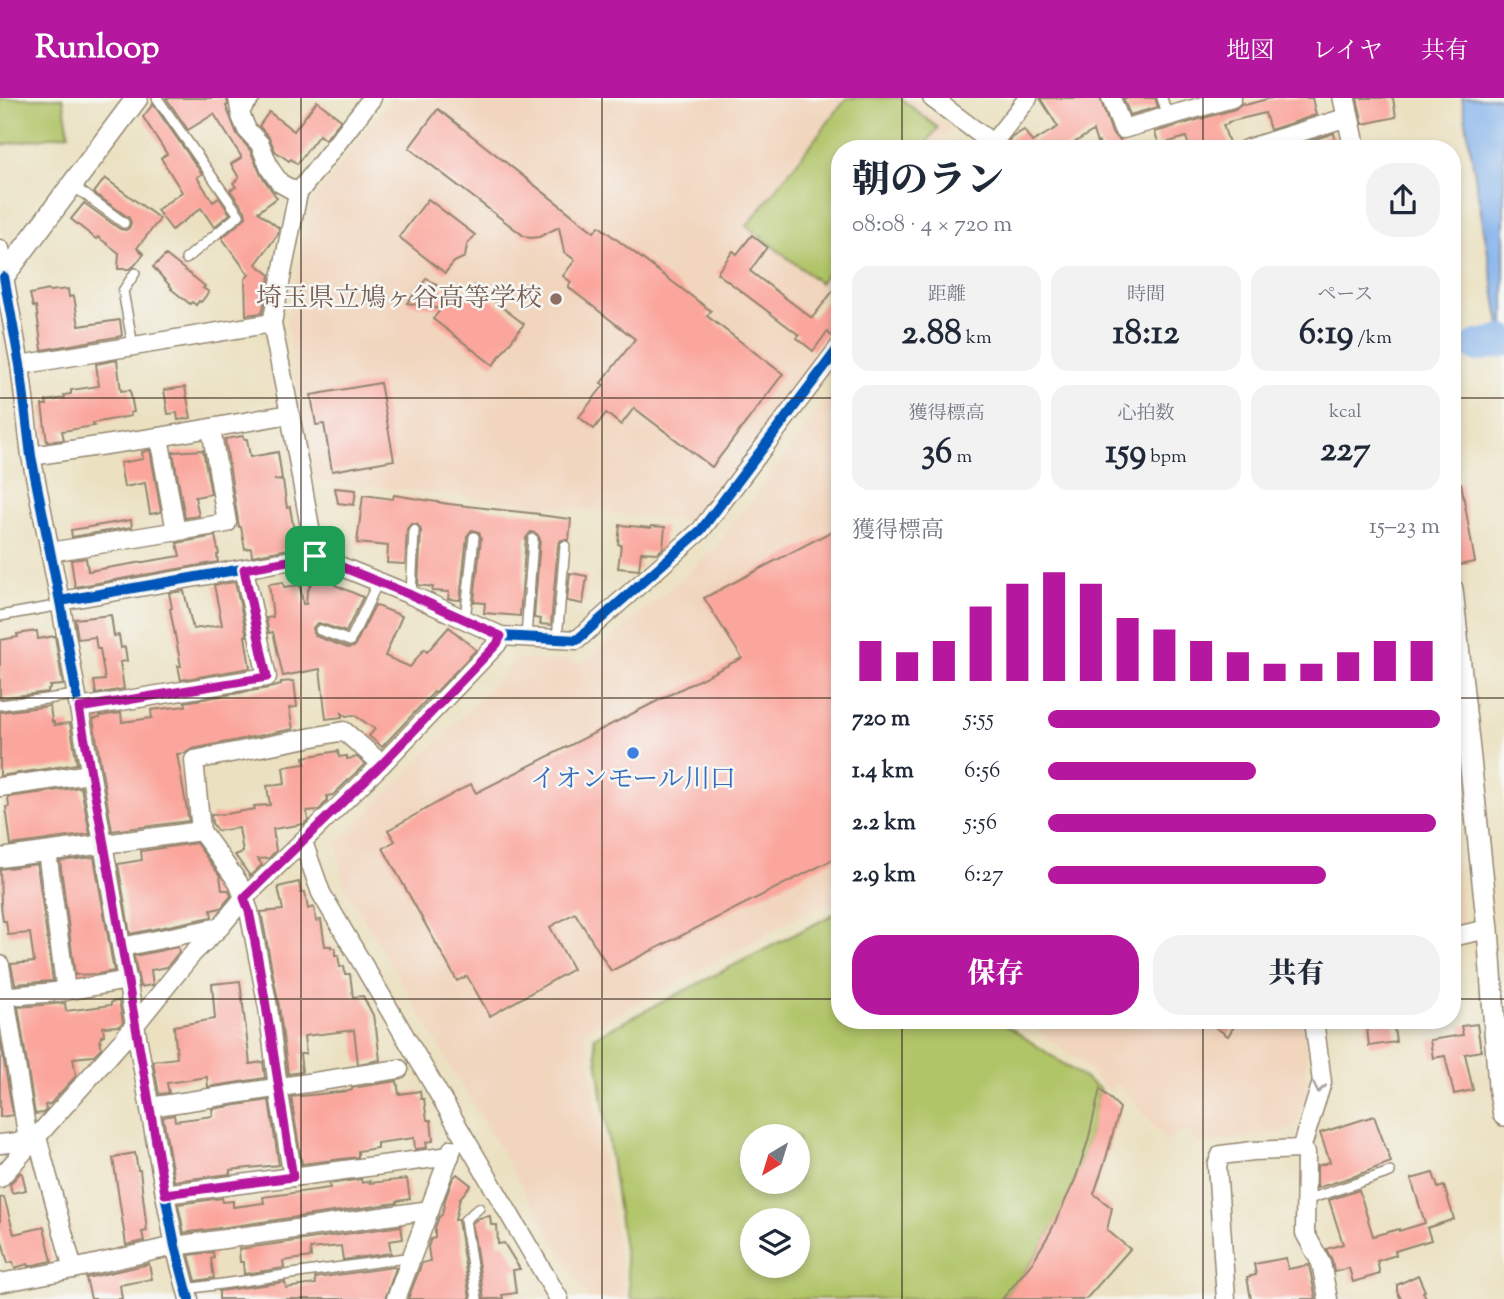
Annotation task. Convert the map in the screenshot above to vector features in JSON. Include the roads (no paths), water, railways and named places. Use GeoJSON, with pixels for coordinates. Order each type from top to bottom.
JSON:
{"type":"FeatureCollection","features":[{"type":"Feature","properties":{"kind":"street"},"geometry":{"type":"LineString","coordinates":[[137,98],[72,184],[2,268],[20,365],[31,456],[61,603],[165,1194],[187,1294]]}},
{"type":"Feature","properties":{"kind":"street"},"geometry":{"type":"LineString","coordinates":[[315,556],[272,323],[299,193],[372,98]]}},
{"type":"Feature","properties":{"kind":"street"},"geometry":{"type":"LineString","coordinates":[[932,98],[983,140]]}},
{"type":"Feature","properties":{"kind":"street"},"geometry":{"type":"LineString","coordinates":[[997,140],[1028,98]]}},
{"type":"Feature","properties":{"kind":"street"},"geometry":{"type":"LineString","coordinates":[[1111,98],[1123,130],[1232,98]]}},
{"type":"Feature","properties":{"kind":"street"},"geometry":{"type":"LineString","coordinates":[[240,107],[247,130],[260,144],[270,169],[280,183],[299,193]]}},
{"type":"Feature","properties":{"kind":"street"},"geometry":{"type":"LineString","coordinates":[[1268,140],[1346,108],[1353,140]]}},
{"type":"Feature","properties":{"kind":"street"},"geometry":{"type":"LineString","coordinates":[[20,365],[272,323]]}},
{"type":"Feature","properties":{"kind":"street"},"geometry":{"type":"LineString","coordinates":[[61,603],[315,556],[411,595],[501,636],[577,640],[701,530],[831,358]]}},
{"type":"Feature","properties":{"kind":"street"},"geometry":{"type":"LineString","coordinates":[[31,456],[290,414]]}},
{"type":"Feature","properties":{"kind":"street"},"geometry":{"type":"LineString","coordinates":[[50,552],[227,523],[211,428]]}},
{"type":"Feature","properties":{"kind":"street"},"geometry":{"type":"LineString","coordinates":[[159,437],[176,531]]}},
{"type":"Feature","properties":{"kind":"street"},"geometry":{"type":"LineString","coordinates":[[78,701],[267,677],[244,569]]}},
{"type":"Feature","properties":{"kind":"street"},"geometry":{"type":"LineString","coordinates":[[0,1178],[136,1023],[193,953],[220,927],[244,898],[382,764],[497,644],[501,636]]}},
{"type":"Feature","properties":{"kind":"street"},"geometry":{"type":"LineString","coordinates":[[1461,674],[1488,929],[1499,1087],[1504,1115]]}},
{"type":"Feature","properties":{"kind":"street"},"geometry":{"type":"LineString","coordinates":[[293,1177],[268,1007],[249,911],[239,881],[201,831],[194,761],[344,731],[382,764]]}},
{"type":"Feature","properties":{"kind":"street"},"geometry":{"type":"LineString","coordinates":[[0,787],[90,774]]}},
{"type":"Feature","properties":{"kind":"street"},"geometry":{"type":"LineString","coordinates":[[0,858],[201,831]]}},
{"type":"Feature","properties":{"kind":"street"},"geometry":{"type":"LineString","coordinates":[[303,842],[321,893],[559,1299]]}},
{"type":"Feature","properties":{"kind":"street"},"geometry":{"type":"LineString","coordinates":[[47,852],[66,991]]}},
{"type":"Feature","properties":{"kind":"street"},"geometry":{"type":"LineString","coordinates":[[122,947],[220,927]]}},
{"type":"Feature","properties":{"kind":"street"},"geometry":{"type":"LineString","coordinates":[[1461,935],[1488,929]]}},
{"type":"Feature","properties":{"kind":"street"},"geometry":{"type":"LineString","coordinates":[[0,965],[2,997],[31,1142],[74,1269]]}},
{"type":"Feature","properties":{"kind":"street"},"geometry":{"type":"LineString","coordinates":[[2,997],[66,991],[128,980]]}},
{"type":"Feature","properties":{"kind":"street"},"geometry":{"type":"LineString","coordinates":[[1301,1149],[1322,1082],[1315,1029]]}},
{"type":"Feature","properties":{"kind":"street"},"geometry":{"type":"LineString","coordinates":[[150,1107],[400,1069]]}},
{"type":"Feature","properties":{"kind":"street"},"geometry":{"type":"LineString","coordinates":[[0,1144],[31,1142]]}},
{"type":"Feature","properties":{"kind":"street"},"geometry":{"type":"LineString","coordinates":[[1226,1299],[1217,1165],[1221,1155],[1301,1149],[1306,1153],[1306,1233],[1321,1264],[1328,1299]]}},
{"type":"Feature","properties":{"kind":"street"},"geometry":{"type":"LineString","coordinates":[[165,1194],[451,1153],[396,1299]]}},
{"type":"Feature","properties":{"kind":"street"},"geometry":{"type":"LineString","coordinates":[[0,1283],[175,1246],[430,1210]]}},
{"type":"Feature","properties":{"kind":"lane"},"geometry":{"type":"LineString","coordinates":[[158,98],[239,215],[186,259]]}},
{"type":"Feature","properties":{"kind":"lane"},"geometry":{"type":"LineString","coordinates":[[240,107],[256,98]]}},
{"type":"Feature","properties":{"kind":"lane"},"geometry":{"type":"LineString","coordinates":[[1162,98],[1168,117]]}},
{"type":"Feature","properties":{"kind":"lane"},"geometry":{"type":"LineString","coordinates":[[72,184],[124,223]]}},
{"type":"Feature","properties":{"kind":"lane"},"geometry":{"type":"LineString","coordinates":[[133,346],[123,290],[135,273]]}},
{"type":"Feature","properties":{"kind":"lane"},"geometry":{"type":"LineString","coordinates":[[411,595],[414,530]]}},
{"type":"Feature","properties":{"kind":"lane"},"geometry":{"type":"LineString","coordinates":[[465,620],[474,537]]}},
{"type":"Feature","properties":{"kind":"lane"},"geometry":{"type":"LineString","coordinates":[[526,637],[533,540]]}},
{"type":"Feature","properties":{"kind":"lane"},"geometry":{"type":"LineString","coordinates":[[557,639],[565,546]]}},
{"type":"Feature","properties":{"kind":"lane"},"geometry":{"type":"LineString","coordinates":[[320,630],[350,641],[378,582]]}},
{"type":"Feature","properties":{"kind":"lane"},"geometry":{"type":"LineString","coordinates":[[0,616],[61,603]]}},
{"type":"Feature","properties":{"kind":"lane"},"geometry":{"type":"LineString","coordinates":[[0,705],[78,701]]}},
{"type":"Feature","properties":{"kind":"lane"},"geometry":{"type":"LineString","coordinates":[[1306,1200],[1390,1172]]}},
{"type":"Feature","properties":{"kind":"lane"},"geometry":{"type":"LineString","coordinates":[[477,1299],[465,1220],[479,1208]]}},
{"type":"Feature","properties":{"kind":"lane"},"geometry":{"type":"LineString","coordinates":[[187,1294],[412,1257]]}},
{"type":"Feature","properties":{"kind":"water"},"geometry":{"type":"Polygon","coordinates":[[[1462,98],[1504,98],[1504,349],[1462,98]]]}},
{"type":"Feature","properties":{"kind":"waterway"},"geometry":{"type":"LineString","coordinates":[[1477,346],[1504,341]]}},
{"type":"Feature","properties":{"kind":"place","name":"埼玉県立鳩ヶ谷高等学校"},"geometry":{"type":"Point","coordinates":[556,299]}},
{"type":"Feature","properties":{"kind":"place","name":"イオンモール川口"},"geometry":{"type":"Point","coordinates":[633,753]}}]}
